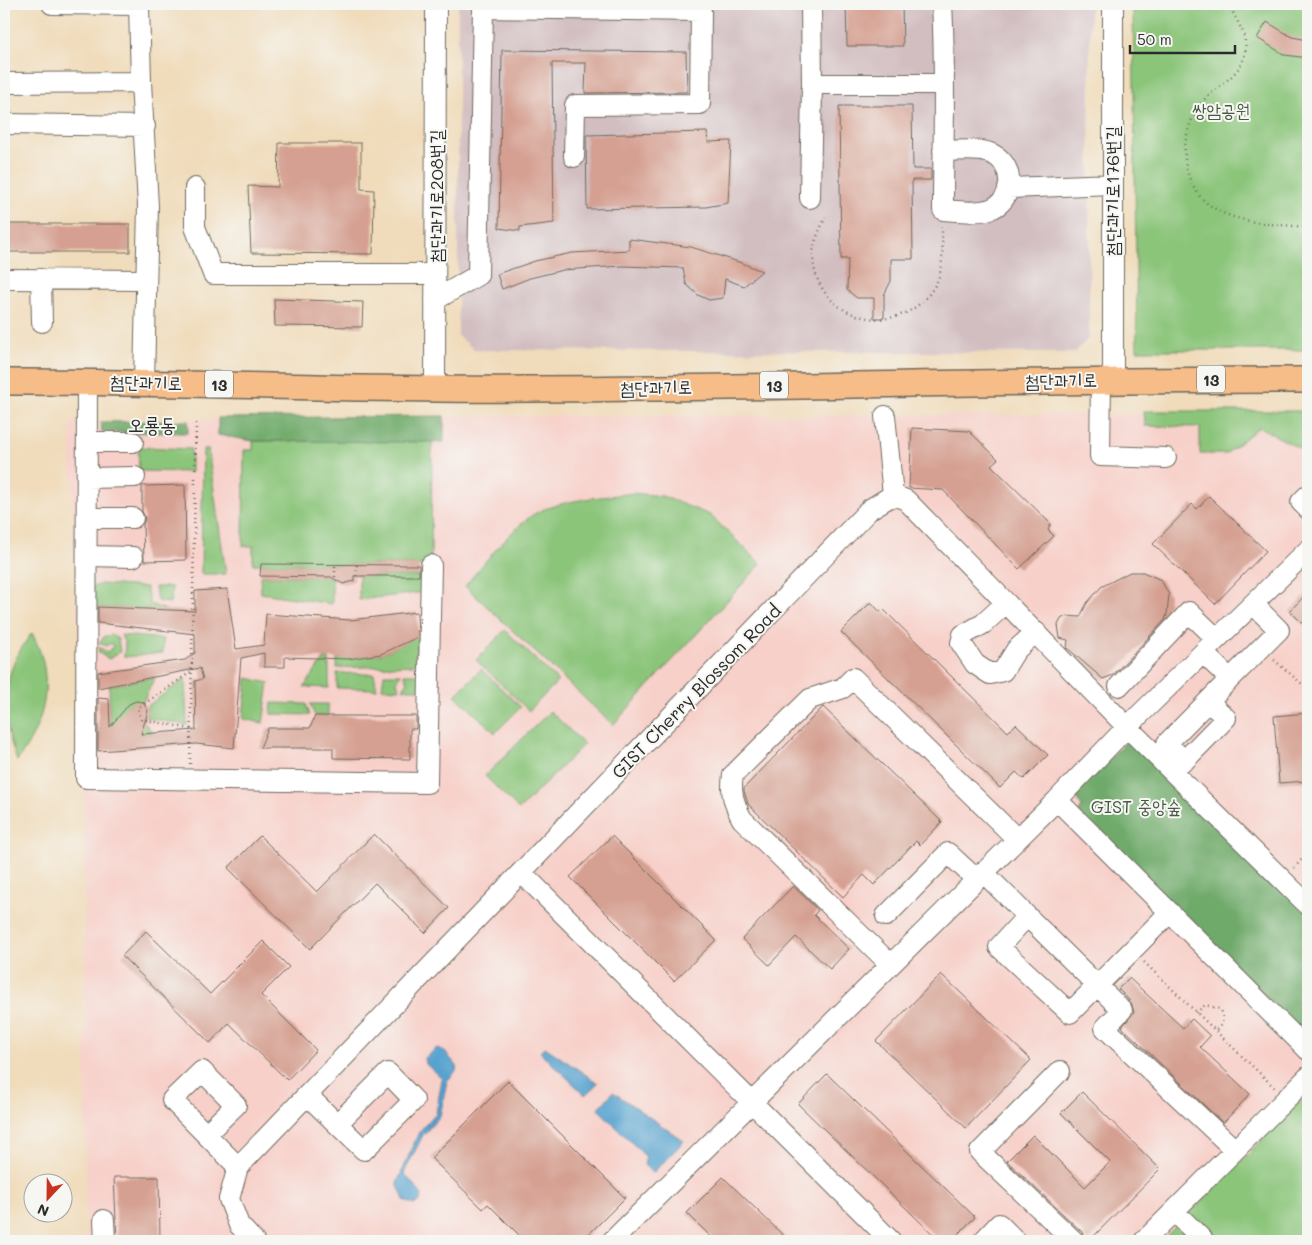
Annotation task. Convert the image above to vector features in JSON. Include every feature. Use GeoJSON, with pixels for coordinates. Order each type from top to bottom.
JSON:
{"type":"FeatureCollection","features":[{"type":"Feature","properties":{"kind":"main road","name":"첨단과기로"},"geometry":{"type":"LineString","coordinates":[[4,382],[144,382],[435,389],[1107,379],[1308,380]]}},
{"type":"Feature","properties":{"kind":"street"},"geometry":{"type":"LineString","coordinates":[[52,4],[139,6],[148,206],[144,382]]}},
{"type":"Feature","properties":{"kind":"street","name":"첨단과기로208번길"},"geometry":{"type":"LineString","coordinates":[[435,389],[436,4]]}},
{"type":"Feature","properties":{"kind":"street"},"geometry":{"type":"LineString","coordinates":[[810,198],[811,4]]}},
{"type":"Feature","properties":{"kind":"street"},"geometry":{"type":"LineString","coordinates":[[942,4],[944,84],[943,151],[943,210],[984,211],[993,208],[1001,202],[1009,181],[999,158],[990,153],[943,151]]}},
{"type":"Feature","properties":{"kind":"street","name":"첨단과기로176번길"},"geometry":{"type":"LineString","coordinates":[[1113,4],[1112,178],[1107,379],[1100,456],[1166,458]]}},
{"type":"Feature","properties":{"kind":"street"},"geometry":{"type":"LineString","coordinates":[[435,300],[478,275],[483,6],[678,7],[701,11],[700,104],[575,105],[574,157]]}},
{"type":"Feature","properties":{"kind":"street"},"geometry":{"type":"LineString","coordinates":[[4,83],[142,82]]}},
{"type":"Feature","properties":{"kind":"street"},"geometry":{"type":"LineString","coordinates":[[812,84],[944,84]]}},
{"type":"Feature","properties":{"kind":"street"},"geometry":{"type":"LineString","coordinates":[[4,124],[145,126]]}},
{"type":"Feature","properties":{"kind":"street"},"geometry":{"type":"LineString","coordinates":[[1009,181],[1112,178]]}},
{"type":"Feature","properties":{"kind":"street"},"geometry":{"type":"LineString","coordinates":[[196,188],[195,227],[213,274],[436,274]]}},
{"type":"Feature","properties":{"kind":"street"},"geometry":{"type":"LineString","coordinates":[[4,279],[145,280]]}},
{"type":"Feature","properties":{"kind":"street"},"geometry":{"type":"LineString","coordinates":[[41,279],[42,322]]}},
{"type":"Feature","properties":{"kind":"street"},"geometry":{"type":"LineString","coordinates":[[87,382],[86,778],[428,783],[431,565]]}},
{"type":"Feature","properties":{"kind":"street"},"geometry":{"type":"LineString","coordinates":[[885,416],[893,495],[906,500],[1127,727],[1308,905]]}},
{"type":"Feature","properties":{"kind":"street"},"geometry":{"type":"LineString","coordinates":[[87,442],[133,442]]}},
{"type":"Feature","properties":{"kind":"street"},"geometry":{"type":"LineString","coordinates":[[87,478],[134,477]]}},
{"type":"Feature","properties":{"kind":"street","name":"GIST Cherry Blossom Road"},"geometry":{"type":"LineString","coordinates":[[238,1167],[870,509],[893,495]]}},
{"type":"Feature","properties":{"kind":"street"},"geometry":{"type":"LineString","coordinates":[[1308,495],[1301,502],[1308,509]]}},
{"type":"Feature","properties":{"kind":"street"},"geometry":{"type":"LineString","coordinates":[[87,518],[133,518]]}},
{"type":"Feature","properties":{"kind":"street"},"geometry":{"type":"LineString","coordinates":[[612,1241],[1057,800],[1127,727],[1308,550]]}},
{"type":"Feature","properties":{"kind":"street"},"geometry":{"type":"LineString","coordinates":[[86,556],[133,556]]}},
{"type":"Feature","properties":{"kind":"street"},"geometry":{"type":"LineString","coordinates":[[1006,603],[983,624],[963,634],[961,643],[975,664],[990,674],[1003,671],[1016,650],[1036,632]]}},
{"type":"Feature","properties":{"kind":"street"},"geometry":{"type":"LineString","coordinates":[[1209,702],[1279,630],[1253,604]]}},
{"type":"Feature","properties":{"kind":"street"},"geometry":{"type":"LineString","coordinates":[[1119,686],[1189,612],[1218,639]]}},
{"type":"Feature","properties":{"kind":"street"},"geometry":{"type":"LineString","coordinates":[[1203,653],[1230,679]]}},
{"type":"Feature","properties":{"kind":"street"},"geometry":{"type":"LineString","coordinates":[[890,964],[742,819],[734,804],[731,788],[733,776],[810,699],[843,688],[853,678],[1017,839]]}},
{"type":"Feature","properties":{"kind":"street"},"geometry":{"type":"LineString","coordinates":[[1057,800],[1308,1050]]}},
{"type":"Feature","properties":{"kind":"street"},"geometry":{"type":"LineString","coordinates":[[886,916],[948,853],[1027,916],[1122,1010],[1105,1028],[1235,1150]]}},
{"type":"Feature","properties":{"kind":"street"},"geometry":{"type":"LineString","coordinates":[[522,873],[891,1241]]}},
{"type":"Feature","properties":{"kind":"street"},"geometry":{"type":"LineString","coordinates":[[1027,916],[999,947],[1070,1013],[1170,912]]}},
{"type":"Feature","properties":{"kind":"street"},"geometry":{"type":"LineString","coordinates":[[1060,1071],[980,1152],[1074,1241]]}},
{"type":"Feature","properties":{"kind":"street"},"geometry":{"type":"LineString","coordinates":[[1144,1241],[1308,1077]]}},
{"type":"Feature","properties":{"kind":"street"},"geometry":{"type":"LineString","coordinates":[[307,1095],[337,1124]]}},
{"type":"Feature","properties":{"kind":"street"},"geometry":{"type":"LineString","coordinates":[[207,1133],[238,1167],[229,1199],[239,1226],[254,1241]]}},
{"type":"Feature","properties":{"kind":"street"},"geometry":{"type":"LineString","coordinates":[[1174,1211],[1204,1241]]}},
{"type":"Feature","properties":{"kind":"street"},"geometry":{"type":"LineString","coordinates":[[104,1220],[105,1241]]}},
{"type":"Feature","properties":{"kind":"street"},"geometry":{"type":"LineString","coordinates":[[983,1241],[999,1224],[1016,1241]]}},
{"type":"Feature","properties":{"kind":"path"},"geometry":{"type":"LineString","coordinates":[[1228,4],[1244,37],[1245,54],[1238,69],[1206,98],[1194,116],[1184,149],[1186,172],[1195,191],[1212,207],[1234,218],[1257,223],[1308,227]]}},
{"type":"Feature","properties":{"kind":"path"},"geometry":{"type":"LineString","coordinates":[[826,217],[816,235],[813,256],[817,276],[827,294],[842,309],[862,318],[883,319],[904,315],[922,303],[935,286],[942,266],[943,210]]}},
{"type":"Feature","properties":{"kind":"path"},"geometry":{"type":"LineString","coordinates":[[190,780],[196,422]]}},
{"type":"Feature","properties":{"kind":"path"},"geometry":{"type":"LineString","coordinates":[[335,565],[335,577]]}},
{"type":"Feature","properties":{"kind":"path"},"geometry":{"type":"LineString","coordinates":[[356,576],[357,565]]}},
{"type":"Feature","properties":{"kind":"path"},"geometry":{"type":"LineString","coordinates":[[1274,660],[1308,689]]}},
{"type":"Feature","properties":{"kind":"path"},"geometry":{"type":"LineString","coordinates":[[190,729],[141,719],[138,708],[192,672]]}},
{"type":"Feature","properties":{"kind":"path"},"geometry":{"type":"LineString","coordinates":[[1283,880],[1308,853]]}},
{"type":"Feature","properties":{"kind":"path"},"geometry":{"type":"LineString","coordinates":[[1132,951],[1286,1099]]}},
{"type":"Feature","properties":{"kind":"path"},"geometry":{"type":"LineString","coordinates":[[1196,1013],[1205,1005],[1220,1009],[1223,1014],[1223,1021],[1215,1031]]}},
{"type":"Feature","properties":{"kind":"shaded area"},"geometry":{"type":"Polygon","coordinates":[[[458,4],[1090,4],[1089,338],[1074,353],[475,350],[458,336],[458,4]]]}},
{"type":"Feature","properties":{"kind":"shaded area"},"geometry":{"type":"Polygon","coordinates":[[[1308,414],[1308,1241],[86,1241],[84,801],[70,422],[444,416],[1308,414]]]}},
{"type":"Feature","properties":{"kind":"green space","name":"쌍암공원"},"geometry":{"type":"Polygon","coordinates":[[[1133,4],[1308,4],[1308,350],[1137,350],[1133,4]]]}},
{"type":"Feature","properties":{"kind":"green space"},"geometry":{"type":"Polygon","coordinates":[[[1144,411],[1308,411],[1308,453],[1259,427],[1226,454],[1200,454],[1200,427],[1145,426],[1144,411]]]}},
{"type":"Feature","properties":{"kind":"green space"},"geometry":{"type":"Polygon","coordinates":[[[444,416],[444,442],[253,441],[218,435],[218,418],[444,416]]]}},
{"type":"Feature","properties":{"kind":"green space"},"geometry":{"type":"Polygon","coordinates":[[[188,421],[188,433],[102,432],[101,422],[188,421]]]}},
{"type":"Feature","properties":{"kind":"green space"},"geometry":{"type":"Polygon","coordinates":[[[253,441],[432,442],[431,565],[253,564],[253,546],[243,546],[244,450],[253,450],[253,441]]]}},
{"type":"Feature","properties":{"kind":"green space"},"geometry":{"type":"Polygon","coordinates":[[[138,447],[191,449],[191,472],[139,471],[138,447]]]}},
{"type":"Feature","properties":{"kind":"green space"},"geometry":{"type":"Polygon","coordinates":[[[203,449],[208,449],[226,574],[201,574],[203,449]]]}},
{"type":"Feature","properties":{"kind":"green space"},"geometry":{"type":"Polygon","coordinates":[[[633,493],[662,496],[710,515],[761,564],[613,725],[465,586],[504,540],[531,516],[553,506],[566,503],[633,493]]]}},
{"type":"Feature","properties":{"kind":"green space"},"geometry":{"type":"Polygon","coordinates":[[[260,576],[332,577],[332,604],[261,593],[260,576]]]}},
{"type":"Feature","properties":{"kind":"green space"},"geometry":{"type":"Polygon","coordinates":[[[359,576],[425,576],[426,592],[359,600],[359,576]]]}},
{"type":"Feature","properties":{"kind":"green space"},"geometry":{"type":"Polygon","coordinates":[[[101,584],[146,587],[150,604],[166,610],[93,607],[92,587],[101,584]]]}},
{"type":"Feature","properties":{"kind":"green space"},"geometry":{"type":"Polygon","coordinates":[[[155,587],[172,587],[170,603],[157,601],[155,587]]]}},
{"type":"Feature","properties":{"kind":"green space"},"geometry":{"type":"Polygon","coordinates":[[[505,630],[558,681],[529,711],[476,660],[505,630]]]}},
{"type":"Feature","properties":{"kind":"green space"},"geometry":{"type":"Polygon","coordinates":[[[32,633],[44,666],[44,699],[35,731],[17,761],[8,727],[6,694],[14,663],[21,648],[32,633]]]}},
{"type":"Feature","properties":{"kind":"green space"},"geometry":{"type":"Polygon","coordinates":[[[112,635],[118,639],[120,652],[109,659],[99,653],[98,647],[108,652],[113,646],[111,643],[106,646],[99,642],[105,636],[112,635]]]}},
{"type":"Feature","properties":{"kind":"green space"},"geometry":{"type":"Polygon","coordinates":[[[121,635],[163,639],[163,653],[124,657],[125,644],[121,635]]]}},
{"type":"Feature","properties":{"kind":"green space"},"geometry":{"type":"Polygon","coordinates":[[[419,636],[414,665],[337,668],[337,659],[381,654],[419,636]]]}},
{"type":"Feature","properties":{"kind":"green space"},"geometry":{"type":"Polygon","coordinates":[[[324,659],[329,659],[329,688],[304,687],[324,659]]]}},
{"type":"Feature","properties":{"kind":"green space"},"geometry":{"type":"Polygon","coordinates":[[[481,669],[521,707],[495,733],[455,695],[481,669]]]}},
{"type":"Feature","properties":{"kind":"green space"},"geometry":{"type":"Polygon","coordinates":[[[337,673],[374,674],[377,689],[337,688],[337,673]]]}},
{"type":"Feature","properties":{"kind":"green space"},"geometry":{"type":"Polygon","coordinates":[[[384,674],[401,674],[397,682],[400,689],[382,688],[384,674]]]}},
{"type":"Feature","properties":{"kind":"green space"},"geometry":{"type":"Polygon","coordinates":[[[404,674],[426,674],[426,689],[403,689],[408,682],[404,674]]]}},
{"type":"Feature","properties":{"kind":"green space"},"geometry":{"type":"Polygon","coordinates":[[[155,677],[143,702],[129,704],[125,713],[144,722],[153,733],[110,736],[109,686],[155,677]]]}},
{"type":"Feature","properties":{"kind":"green space"},"geometry":{"type":"Polygon","coordinates":[[[247,678],[269,683],[263,723],[243,719],[247,678]]]}},
{"type":"Feature","properties":{"kind":"green space"},"geometry":{"type":"Polygon","coordinates":[[[185,679],[187,725],[147,718],[147,706],[185,679]]]}},
{"type":"Feature","properties":{"kind":"green space"},"geometry":{"type":"Polygon","coordinates":[[[272,703],[306,704],[310,715],[271,714],[272,703]]]}},
{"type":"Feature","properties":{"kind":"green space"},"geometry":{"type":"Polygon","coordinates":[[[310,704],[328,704],[328,716],[315,716],[310,704]]]}},
{"type":"Feature","properties":{"kind":"green space"},"geometry":{"type":"Polygon","coordinates":[[[550,711],[584,744],[519,810],[485,776],[550,711]]]}},
{"type":"Feature","properties":{"kind":"green space","name":"GIST 중앙숲"},"geometry":{"type":"Polygon","coordinates":[[[1125,743],[1131,743],[1308,912],[1308,1039],[1078,813],[1082,807],[1075,792],[1125,743]]]}},
{"type":"Feature","properties":{"kind":"green space"},"geometry":{"type":"Polygon","coordinates":[[[1308,1093],[1308,1241],[1213,1241],[1187,1216],[1308,1093]]]}},
{"type":"Feature","properties":{"kind":"green space"},"geometry":{"type":"Polygon","coordinates":[[[1176,1226],[1192,1241],[1161,1241],[1176,1226]]]}},
{"type":"Feature","properties":{"kind":"water"},"geometry":{"type":"Polygon","coordinates":[[[545,1047],[598,1083],[585,1095],[540,1052],[545,1047]]]}},
{"type":"Feature","properties":{"kind":"water"},"geometry":{"type":"Polygon","coordinates":[[[437,1048],[443,1050],[457,1066],[456,1071],[447,1081],[440,1116],[423,1135],[404,1173],[422,1195],[420,1201],[414,1205],[404,1200],[397,1183],[419,1132],[436,1113],[442,1079],[426,1064],[425,1058],[437,1048]]]}},
{"type":"Feature","properties":{"kind":"water"},"geometry":{"type":"Polygon","coordinates":[[[613,1092],[684,1141],[653,1173],[644,1165],[646,1157],[598,1109],[613,1092]]]}},
{"type":"Feature","properties":{"kind":"building"},"geometry":{"type":"Polygon","coordinates":[[[846,4],[902,4],[903,46],[847,46],[846,4]]]}},
{"type":"Feature","properties":{"kind":"building"},"geometry":{"type":"Polygon","coordinates":[[[1267,22],[1292,37],[1308,40],[1308,58],[1285,55],[1257,38],[1267,22]]]}},
{"type":"Feature","properties":{"kind":"building"},"geometry":{"type":"Polygon","coordinates":[[[502,50],[686,52],[687,92],[585,93],[586,63],[552,63],[554,223],[520,227],[520,231],[499,228],[502,50]]]}},
{"type":"Feature","properties":{"kind":"building"},"geometry":{"type":"Polygon","coordinates":[[[839,106],[912,106],[913,169],[931,169],[931,180],[912,180],[913,259],[891,259],[891,281],[884,295],[884,318],[874,318],[874,298],[857,298],[847,290],[848,259],[841,259],[839,106]]]}},
{"type":"Feature","properties":{"kind":"building"},"geometry":{"type":"Polygon","coordinates":[[[707,132],[708,142],[731,141],[728,203],[706,207],[587,209],[586,135],[707,132]]]}},
{"type":"Feature","properties":{"kind":"building"},"geometry":{"type":"Polygon","coordinates":[[[279,143],[361,143],[361,189],[374,190],[373,254],[251,253],[248,186],[278,187],[279,143]]]}},
{"type":"Feature","properties":{"kind":"building"},"geometry":{"type":"Polygon","coordinates":[[[4,224],[130,224],[130,252],[4,252],[4,224]]]}},
{"type":"Feature","properties":{"kind":"building"},"geometry":{"type":"Polygon","coordinates":[[[629,239],[691,247],[762,271],[744,286],[725,279],[723,298],[709,300],[698,295],[686,284],[683,268],[622,266],[563,270],[530,278],[502,289],[497,274],[535,261],[572,253],[629,250],[629,239]]]}},
{"type":"Feature","properties":{"kind":"building"},"geometry":{"type":"Polygon","coordinates":[[[274,299],[363,302],[362,327],[275,326],[274,299]]]}},
{"type":"Feature","properties":{"kind":"building"},"geometry":{"type":"Polygon","coordinates":[[[912,428],[969,431],[998,459],[991,465],[1051,524],[1048,530],[1054,536],[1019,569],[943,490],[909,488],[912,428]]]}},
{"type":"Feature","properties":{"kind":"building"},"geometry":{"type":"Polygon","coordinates":[[[185,485],[186,560],[144,561],[143,525],[145,518],[142,511],[142,486],[185,485]]]}},
{"type":"Feature","properties":{"kind":"building"},"geometry":{"type":"Polygon","coordinates":[[[1209,496],[1266,551],[1215,604],[1153,544],[1192,504],[1197,509],[1209,496]]]}},
{"type":"Feature","properties":{"kind":"building"},"geometry":{"type":"Polygon","coordinates":[[[261,564],[419,565],[419,576],[354,576],[354,581],[343,584],[331,577],[260,576],[261,564]]]}},
{"type":"Feature","properties":{"kind":"building"},"geometry":{"type":"Polygon","coordinates":[[[1130,572],[1143,572],[1161,580],[1169,595],[1167,614],[1165,620],[1113,675],[1103,679],[1067,648],[1068,640],[1060,638],[1058,625],[1061,619],[1066,616],[1080,617],[1087,603],[1101,587],[1130,572]]]}},
{"type":"Feature","properties":{"kind":"building"},"geometry":{"type":"Polygon","coordinates":[[[227,589],[236,649],[264,645],[266,614],[350,620],[417,612],[418,637],[381,654],[348,659],[285,657],[285,667],[264,667],[264,653],[241,658],[234,748],[196,744],[98,751],[98,698],[109,699],[110,727],[129,704],[136,701],[143,702],[148,711],[141,734],[196,730],[195,681],[203,679],[200,668],[98,688],[98,672],[185,660],[195,653],[195,634],[98,623],[98,607],[195,611],[195,591],[227,589]]]}},
{"type":"Feature","properties":{"kind":"building"},"geometry":{"type":"Polygon","coordinates":[[[1308,592],[1308,629],[1290,611],[1308,592]]]}},
{"type":"Feature","properties":{"kind":"building"},"geometry":{"type":"Polygon","coordinates":[[[871,602],[880,612],[883,609],[1008,732],[1016,724],[1048,755],[1024,779],[1016,772],[1000,788],[841,632],[871,602]]]}},
{"type":"Feature","properties":{"kind":"building"},"geometry":{"type":"Polygon","coordinates":[[[823,707],[942,822],[920,845],[916,841],[874,885],[864,875],[843,897],[748,804],[744,791],[744,788],[823,707]]]}},
{"type":"Feature","properties":{"kind":"building"},"geometry":{"type":"Polygon","coordinates":[[[1308,713],[1308,781],[1279,783],[1274,716],[1308,713]]]}},
{"type":"Feature","properties":{"kind":"building"},"geometry":{"type":"Polygon","coordinates":[[[315,716],[416,716],[416,729],[410,729],[410,759],[333,758],[333,748],[260,748],[268,728],[310,728],[315,716]]]}},
{"type":"Feature","properties":{"kind":"building"},"geometry":{"type":"Polygon","coordinates":[[[374,834],[449,908],[425,933],[375,883],[310,949],[228,868],[260,836],[317,892],[374,834]]]}},
{"type":"Feature","properties":{"kind":"building"},"geometry":{"type":"Polygon","coordinates":[[[612,836],[716,940],[674,981],[570,877],[612,836]]]}},
{"type":"Feature","properties":{"kind":"building"},"geometry":{"type":"Polygon","coordinates":[[[793,886],[818,910],[814,915],[849,949],[830,969],[796,937],[769,965],[742,939],[793,886]]]}},
{"type":"Feature","properties":{"kind":"building"},"geometry":{"type":"Polygon","coordinates":[[[146,931],[210,994],[263,941],[289,967],[261,995],[316,1050],[287,1080],[229,1023],[210,1043],[122,956],[146,931]]]}},
{"type":"Feature","properties":{"kind":"building"},"geometry":{"type":"Polygon","coordinates":[[[941,974],[1031,1060],[966,1128],[876,1041],[941,974]]]}},
{"type":"Feature","properties":{"kind":"building"},"geometry":{"type":"Polygon","coordinates":[[[1129,978],[1183,1028],[1192,1019],[1210,1036],[1200,1047],[1250,1094],[1223,1123],[1122,1027],[1134,1012],[1131,1002],[1118,989],[1129,978]]]}},
{"type":"Feature","properties":{"kind":"building"},"geometry":{"type":"Polygon","coordinates":[[[827,1074],[975,1217],[951,1241],[940,1241],[798,1104],[827,1074]]]}},
{"type":"Feature","properties":{"kind":"building"},"geometry":{"type":"Polygon","coordinates":[[[508,1081],[625,1198],[582,1241],[525,1241],[488,1204],[483,1209],[431,1158],[508,1081]]]}},
{"type":"Feature","properties":{"kind":"building"},"geometry":{"type":"Polygon","coordinates":[[[1082,1092],[1160,1169],[1089,1241],[1086,1241],[1082,1232],[1007,1161],[1033,1135],[1085,1187],[1110,1162],[1061,1113],[1082,1092]]]}},
{"type":"Feature","properties":{"kind":"building"},"geometry":{"type":"Polygon","coordinates":[[[114,1177],[159,1177],[160,1241],[117,1241],[114,1177]]]}},
{"type":"Feature","properties":{"kind":"building"},"geometry":{"type":"Polygon","coordinates":[[[723,1177],[789,1241],[715,1241],[687,1213],[723,1177]]]}},
{"type":"Feature","properties":{"kind":"district","name":"오룡동"},"geometry":{"type":"Point","coordinates":[152,424]}}]}
